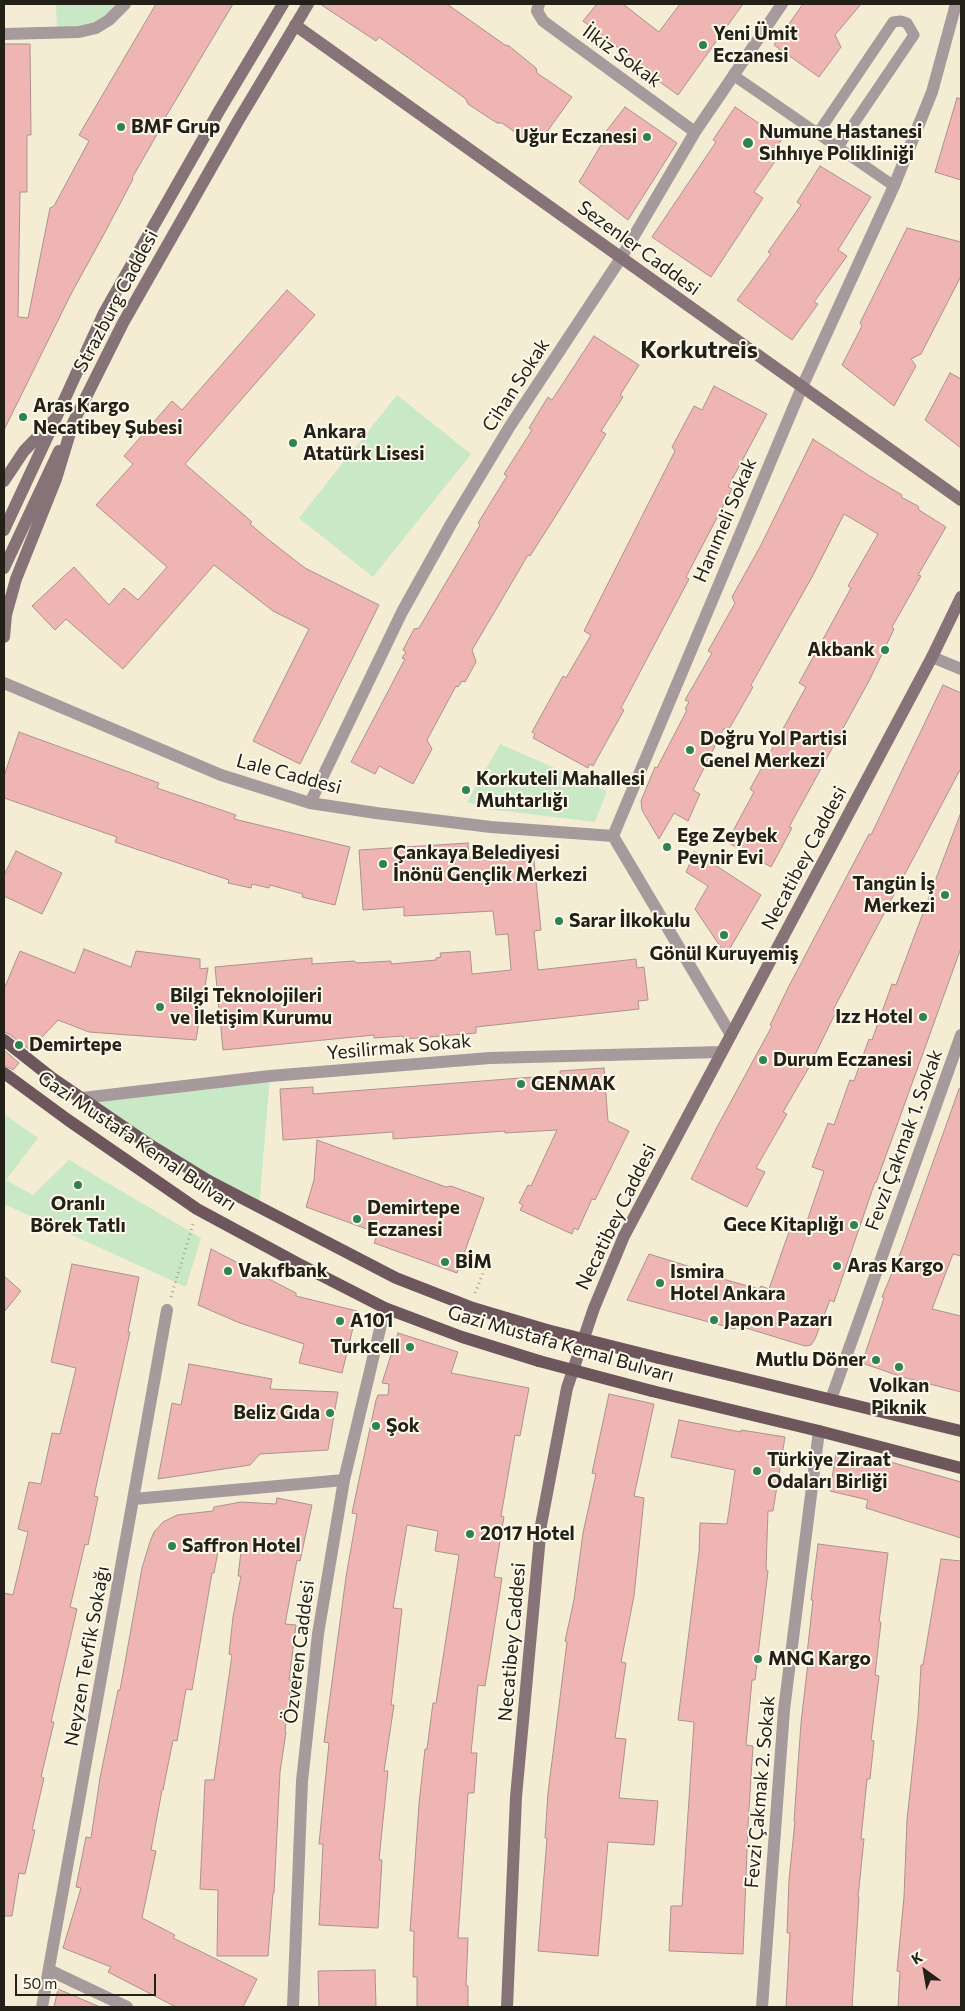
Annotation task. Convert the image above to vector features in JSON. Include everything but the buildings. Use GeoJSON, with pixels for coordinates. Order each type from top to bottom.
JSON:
{"type":"FeatureCollection","features":[{"type":"Feature","properties":{"kind":"main road","name":"Strazburg Caddesi"},"geometry":{"type":"LineString","coordinates":[[4,481],[24,451],[56,418],[108,305],[218,111],[283,4]]}},
{"type":"Feature","properties":{"kind":"main road","name":"Strazburg Caddesi"},"geometry":{"type":"LineString","coordinates":[[4,637],[6,615],[16,579],[56,479],[73,423],[123,323],[308,4]]}},
{"type":"Feature","properties":{"kind":"main road","name":"Sezenler Caddesi"},"geometry":{"type":"LineString","coordinates":[[295,25],[961,500]]}},
{"type":"Feature","properties":{"kind":"main road"},"geometry":{"type":"LineString","coordinates":[[4,530],[56,418]]}},
{"type":"Feature","properties":{"kind":"main road"},"geometry":{"type":"LineString","coordinates":[[4,568],[47,474],[73,423]]}},
{"type":"Feature","properties":{"kind":"main road","name":"Necatibey Caddesi"},"geometry":{"type":"LineString","coordinates":[[507,2007],[516,1797],[542,1525],[567,1388],[594,1308],[617,1251],[932,657],[961,597]]}},
{"type":"Feature","properties":{"kind":"main road","name":"Gazi Mustafa Kemal Bulvarı"},"geometry":{"type":"LineString","coordinates":[[4,1040],[52,1078],[147,1143],[209,1181],[313,1237],[396,1278],[470,1307],[547,1330],[961,1431]]}},
{"type":"Feature","properties":{"kind":"main road","name":"Gazi Mustafa Kemal Bulvarı"},"geometry":{"type":"LineString","coordinates":[[4,1073],[68,1120],[197,1209],[385,1308],[462,1337],[539,1361],[961,1468]]}},
{"type":"Feature","properties":{"kind":"street"},"geometry":{"type":"LineString","coordinates":[[4,34],[79,32],[96,28],[109,20],[125,4]]}},
{"type":"Feature","properties":{"kind":"street","name":"İlkiz Sokak"},"geometry":{"type":"LineString","coordinates":[[539,4],[537,11],[543,21],[695,132]]}},
{"type":"Feature","properties":{"kind":"street","name":"Cihan Sokak"},"geometry":{"type":"LineString","coordinates":[[310,803],[402,612],[451,524],[510,426],[621,258],[695,132],[782,4]]}},
{"type":"Feature","properties":{"kind":"street","name":"Hanımeli Sokak"},"geometry":{"type":"LineString","coordinates":[[613,836],[802,387],[894,186],[932,92],[956,4]]}},
{"type":"Feature","properties":{"kind":"street"},"geometry":{"type":"LineString","coordinates":[[932,657],[961,669]]}},
{"type":"Feature","properties":{"kind":"street","name":"Lale Caddesi"},"geometry":{"type":"LineString","coordinates":[[4,683],[220,775],[310,803],[491,826],[613,836]]}},
{"type":"Feature","properties":{"kind":"street"},"geometry":{"type":"LineString","coordinates":[[613,836],[731,1034]]}},
{"type":"Feature","properties":{"kind":"street","name":"Fevzi Çakmak 1. Sokak"},"geometry":{"type":"LineString","coordinates":[[831,1400],[961,1035]]}},
{"type":"Feature","properties":{"kind":"street","name":"Yesilirmak Sokak"},"geometry":{"type":"LineString","coordinates":[[82,1098],[270,1076],[490,1058],[721,1052]]}},
{"type":"Feature","properties":{"kind":"street","name":"Özveren Caddesi"},"geometry":{"type":"LineString","coordinates":[[293,2007],[302,1780],[318,1634],[344,1480],[385,1308]]}},
{"type":"Feature","properties":{"kind":"street","name":"Neyzen Tevfik Sokağı"},"geometry":{"type":"LineString","coordinates":[[42,2007],[167,1310]]}},
{"type":"Feature","properties":{"kind":"street","name":"Fevzi Çakmak 2. Sokak"},"geometry":{"type":"LineString","coordinates":[[762,2007],[784,1710],[819,1431]]}},
{"type":"Feature","properties":{"kind":"street"},"geometry":{"type":"LineString","coordinates":[[134,1499],[344,1480]]}},
{"type":"Feature","properties":{"kind":"street"},"geometry":{"type":"LineString","coordinates":[[49,1970],[127,2007]]}},
{"type":"Feature","properties":{"kind":"lane"},"geometry":{"type":"LineString","coordinates":[[818,133],[893,22],[907,23],[914,35],[838,147]]}},
{"type":"Feature","properties":{"kind":"lane"},"geometry":{"type":"LineString","coordinates":[[733,75],[894,186]]}},
{"type":"Feature","properties":{"kind":"path"},"geometry":{"type":"LineString","coordinates":[[167,1310],[197,1209]]}},
{"type":"Feature","properties":{"kind":"path"},"geometry":{"type":"LineString","coordinates":[[470,1307],[485,1268]]}},
{"type":"Feature","properties":{"kind":"green space"},"geometry":{"type":"Polygon","coordinates":[[[56,4],[125,4],[109,20],[57,33],[56,4]]]}},
{"type":"Feature","properties":{"kind":"green space"},"geometry":{"type":"Polygon","coordinates":[[[397,395],[471,454],[373,577],[299,518],[397,395]]]}},
{"type":"Feature","properties":{"kind":"green space"},"geometry":{"type":"Polygon","coordinates":[[[500,744],[607,791],[595,822],[488,809],[467,802],[500,744]]]}},
{"type":"Feature","properties":{"kind":"green space"},"geometry":{"type":"Polygon","coordinates":[[[270,1076],[259,1208],[82,1098],[270,1076]]]}},
{"type":"Feature","properties":{"kind":"green space"},"geometry":{"type":"Polygon","coordinates":[[[4,1114],[38,1138],[6,1180],[33,1195],[69,1160],[201,1238],[186,1287],[4,1204],[4,1114]]]}},
{"type":"Feature","properties":{"kind":"place","name":"Yeni Ümit Eczanesi"},"geometry":{"type":"Point","coordinates":[703,45]}},
{"type":"Feature","properties":{"kind":"place","name":"BMF Grup"},"geometry":{"type":"Point","coordinates":[121,127]}},
{"type":"Feature","properties":{"kind":"place","name":"Uğur Eczanesi"},"geometry":{"type":"Point","coordinates":[647,137]}},
{"type":"Feature","properties":{"kind":"place","name":"Numune Hastanesi Sıhhıye Polikliniği"},"geometry":{"type":"Point","coordinates":[748,143]}},
{"type":"Feature","properties":{"kind":"place","name":"Aras Kargo Necatibey Şubesi"},"geometry":{"type":"Point","coordinates":[23,417]}},
{"type":"Feature","properties":{"kind":"place","name":"Ankara Atatürk Lisesi"},"geometry":{"type":"Point","coordinates":[293,443]}},
{"type":"Feature","properties":{"kind":"place","name":"Akbank"},"geometry":{"type":"Point","coordinates":[885,650]}},
{"type":"Feature","properties":{"kind":"place","name":"Doğru Yol Partisi Genel Merkezi"},"geometry":{"type":"Point","coordinates":[690,750]}},
{"type":"Feature","properties":{"kind":"place","name":"Korkuteli Mahallesi Muhtarlığı"},"geometry":{"type":"Point","coordinates":[466,790]}},
{"type":"Feature","properties":{"kind":"place","name":"Ege Zeybek Peynir Evi"},"geometry":{"type":"Point","coordinates":[667,847]}},
{"type":"Feature","properties":{"kind":"place","name":"Çankaya Belediyesi İnönü Gençlik Merkezi"},"geometry":{"type":"Point","coordinates":[383,864]}},
{"type":"Feature","properties":{"kind":"place","name":"Tangün İş Merkezi"},"geometry":{"type":"Point","coordinates":[945,895]}},
{"type":"Feature","properties":{"kind":"place","name":"Sarar İlkokulu"},"geometry":{"type":"Point","coordinates":[559,921]}},
{"type":"Feature","properties":{"kind":"place","name":"Gönül Kuruyemiş"},"geometry":{"type":"Point","coordinates":[724,935]}},
{"type":"Feature","properties":{"kind":"place","name":"Bilgi Teknolojileri ve İletişim Kurumu"},"geometry":{"type":"Point","coordinates":[160,1007]}},
{"type":"Feature","properties":{"kind":"place","name":"Izz Hotel"},"geometry":{"type":"Point","coordinates":[923,1017]}},
{"type":"Feature","properties":{"kind":"place","name":"Demirtepe"},"geometry":{"type":"Point","coordinates":[19,1045]}},
{"type":"Feature","properties":{"kind":"place","name":"Durum Eczanesi"},"geometry":{"type":"Point","coordinates":[763,1060]}},
{"type":"Feature","properties":{"kind":"place","name":"GENMAK"},"geometry":{"type":"Point","coordinates":[521,1084]}},
{"type":"Feature","properties":{"kind":"place","name":"Oranlı Börek Tatlı"},"geometry":{"type":"Point","coordinates":[78,1185]}},
{"type":"Feature","properties":{"kind":"place","name":"Demirtepe Eczanesi"},"geometry":{"type":"Point","coordinates":[357,1219]}},
{"type":"Feature","properties":{"kind":"place","name":"Gece Kitaplığı"},"geometry":{"type":"Point","coordinates":[854,1225]}},
{"type":"Feature","properties":{"kind":"place","name":"BİM"},"geometry":{"type":"Point","coordinates":[445,1262]}},
{"type":"Feature","properties":{"kind":"place","name":"Aras Kargo"},"geometry":{"type":"Point","coordinates":[837,1266]}},
{"type":"Feature","properties":{"kind":"place","name":"Vakıfbank"},"geometry":{"type":"Point","coordinates":[228,1271]}},
{"type":"Feature","properties":{"kind":"place","name":"Ismira Hotel Ankara"},"geometry":{"type":"Point","coordinates":[660,1283]}},
{"type":"Feature","properties":{"kind":"place","name":"Japon Pazarı"},"geometry":{"type":"Point","coordinates":[714,1320]}},
{"type":"Feature","properties":{"kind":"place","name":"A101"},"geometry":{"type":"Point","coordinates":[340,1321]}},
{"type":"Feature","properties":{"kind":"place","name":"Turkcell"},"geometry":{"type":"Point","coordinates":[410,1347]}},
{"type":"Feature","properties":{"kind":"place","name":"Mutlu Döner"},"geometry":{"type":"Point","coordinates":[876,1360]}},
{"type":"Feature","properties":{"kind":"place","name":"Volkan Piknik"},"geometry":{"type":"Point","coordinates":[899,1367]}},
{"type":"Feature","properties":{"kind":"place","name":"Beliz Gıda"},"geometry":{"type":"Point","coordinates":[330,1413]}},
{"type":"Feature","properties":{"kind":"place","name":"Şok"},"geometry":{"type":"Point","coordinates":[376,1426]}},
{"type":"Feature","properties":{"kind":"place","name":"Türkiye Ziraat Odaları Birliği"},"geometry":{"type":"Point","coordinates":[757,1471]}},
{"type":"Feature","properties":{"kind":"place","name":"2017 Hotel"},"geometry":{"type":"Point","coordinates":[470,1534]}},
{"type":"Feature","properties":{"kind":"place","name":"Saffron Hotel"},"geometry":{"type":"Point","coordinates":[172,1546]}},
{"type":"Feature","properties":{"kind":"place","name":"MNG Kargo"},"geometry":{"type":"Point","coordinates":[758,1659]}},
{"type":"Feature","properties":{"kind":"district","name":"Korkutreis"},"geometry":{"type":"Point","coordinates":[699,350]}}]}
